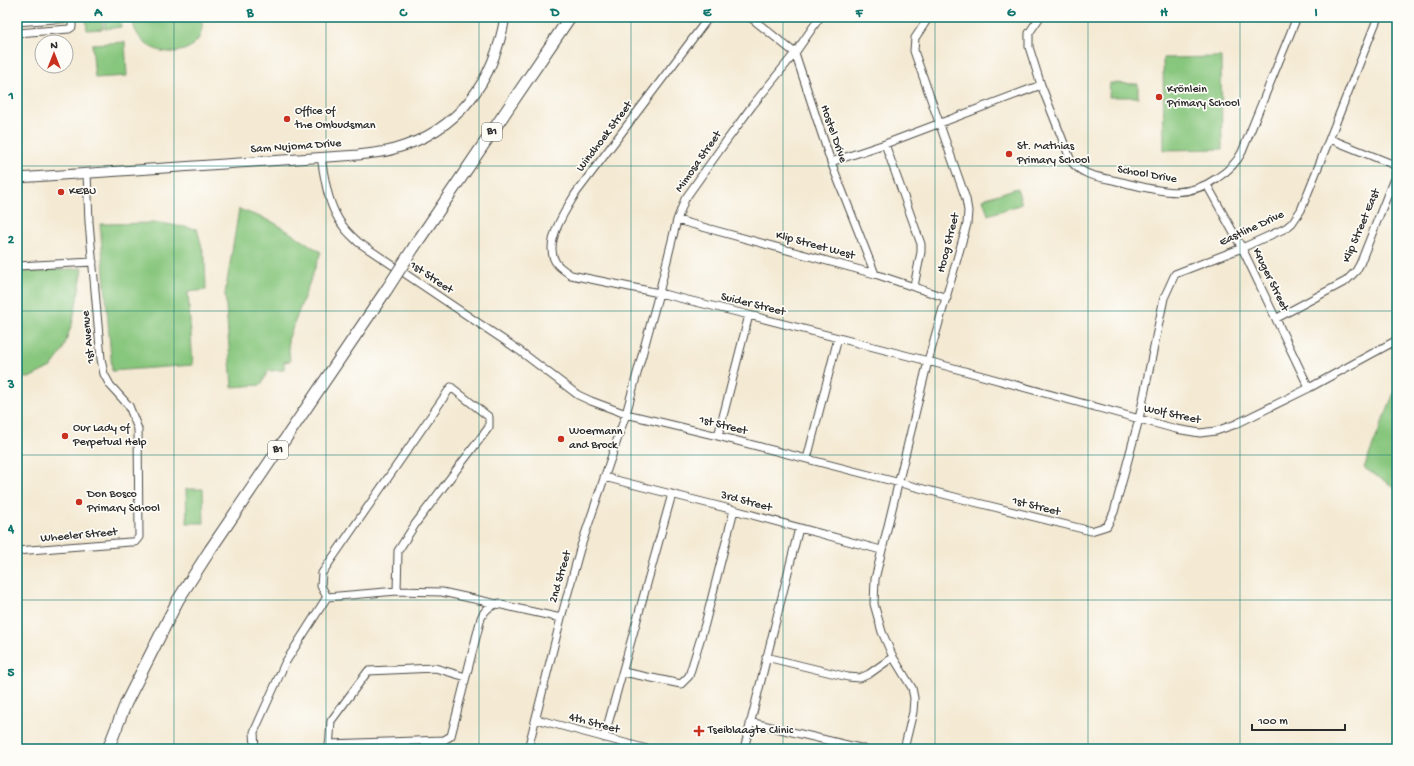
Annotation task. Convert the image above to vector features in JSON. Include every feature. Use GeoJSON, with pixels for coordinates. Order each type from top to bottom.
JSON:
{"type":"FeatureCollection","features":[{"type":"Feature","properties":{"kind":"highway","name":"B1"},"geometry":{"type":"LineString","coordinates":[[108,749],[126,703],[178,600],[210,550],[570,17]]}},
{"type":"Feature","properties":{"kind":"main road","name":"Sam Nujoma Drive"},"geometry":{"type":"LineString","coordinates":[[17,178],[358,155],[393,150],[411,144],[447,123],[463,108],[479,89],[490,69],[497,50],[504,17]]}},
{"type":"Feature","properties":{"kind":"street","name":"Windhoek Street"},"geometry":{"type":"LineString","coordinates":[[571,275],[562,269],[554,260],[552,248],[554,236],[564,212],[576,193],[709,17]]}},
{"type":"Feature","properties":{"kind":"street"},"geometry":{"type":"LineString","coordinates":[[750,17],[795,53]]}},
{"type":"Feature","properties":{"kind":"street","name":"Mimosa Street"},"geometry":{"type":"LineString","coordinates":[[626,414],[677,220],[685,200],[752,106],[795,53],[820,17]]}},
{"type":"Feature","properties":{"kind":"street","name":"Hoog Street"},"geometry":{"type":"LineString","coordinates":[[904,749],[913,712],[914,698],[912,688],[893,657],[882,632],[874,604],[875,578],[928,361],[967,224],[968,211],[966,199],[914,51],[914,38],[929,17]]}},
{"type":"Feature","properties":{"kind":"street","name":"School Drive"},"geometry":{"type":"LineString","coordinates":[[1040,17],[1032,26],[1029,33],[1029,46],[1041,85],[1070,161],[1074,166],[1090,175],[1163,192],[1188,191],[1207,185],[1228,171],[1239,157],[1297,17]]}},
{"type":"Feature","properties":{"kind":"street","name":"Eastline Drive"},"geometry":{"type":"LineString","coordinates":[[1139,420],[1164,298],[1175,274],[1242,248],[1286,228],[1292,223],[1301,210],[1378,17]]}},
{"type":"Feature","properties":{"kind":"street"},"geometry":{"type":"LineString","coordinates":[[17,22],[68,18],[72,20],[72,27],[69,29],[17,33]]}},
{"type":"Feature","properties":{"kind":"street","name":"Hostel Drive"},"geometry":{"type":"LineString","coordinates":[[795,53],[831,162],[875,274]]}},
{"type":"Feature","properties":{"kind":"street"},"geometry":{"type":"LineString","coordinates":[[831,162],[885,144],[1041,85]]}},
{"type":"Feature","properties":{"kind":"street"},"geometry":{"type":"LineString","coordinates":[[1330,139],[1397,166]]}},
{"type":"Feature","properties":{"kind":"street"},"geometry":{"type":"LineString","coordinates":[[885,144],[921,244],[921,252],[914,286]]}},
{"type":"Feature","properties":{"kind":"street","name":"1st Street"},"geometry":{"type":"LineString","coordinates":[[321,157],[326,188],[333,210],[343,227],[358,242],[520,351],[578,395],[626,414],[1091,531],[1107,526],[1114,512],[1139,420]]}},
{"type":"Feature","properties":{"kind":"street","name":"Klip Street East"},"geometry":{"type":"LineString","coordinates":[[1277,318],[1346,281],[1356,271],[1397,171]]}},
{"type":"Feature","properties":{"kind":"street","name":"1st Avenue"},"geometry":{"type":"LineString","coordinates":[[87,173],[101,360],[104,374],[110,385],[129,406],[138,429],[139,537]]}},
{"type":"Feature","properties":{"kind":"street","name":"Kruger Street"},"geometry":{"type":"LineString","coordinates":[[1207,185],[1242,248],[1277,318],[1309,388]]}},
{"type":"Feature","properties":{"kind":"street","name":"Klip Street West"},"geometry":{"type":"LineString","coordinates":[[677,220],[875,274],[946,298]]}},
{"type":"Feature","properties":{"kind":"street"},"geometry":{"type":"LineString","coordinates":[[17,266],[93,262]]}},
{"type":"Feature","properties":{"kind":"street","name":"Suider Street"},"geometry":{"type":"LineString","coordinates":[[571,275],[659,293],[928,361]]}},
{"type":"Feature","properties":{"kind":"street"},"geometry":{"type":"LineString","coordinates":[[718,436],[749,315]]}},
{"type":"Feature","properties":{"kind":"street"},"geometry":{"type":"LineString","coordinates":[[807,459],[838,338]]}},
{"type":"Feature","properties":{"kind":"street","name":"Wolf Street"},"geometry":{"type":"LineString","coordinates":[[928,361],[1139,420],[1200,433],[1216,431],[1236,424],[1309,388],[1397,340]]}},
{"type":"Feature","properties":{"kind":"street"},"geometry":{"type":"LineString","coordinates":[[327,597],[321,586],[322,573],[451,387],[489,417],[489,427],[416,523],[398,551],[397,591]]}},
{"type":"Feature","properties":{"kind":"street","name":"2nd Street"},"geometry":{"type":"LineString","coordinates":[[528,749],[580,550],[626,414]]}},
{"type":"Feature","properties":{"kind":"street","name":"3rd Street"},"geometry":{"type":"LineString","coordinates":[[604,477],[734,510],[881,550]]}},
{"type":"Feature","properties":{"kind":"street"},"geometry":{"type":"LineString","coordinates":[[604,738],[672,494]]}},
{"type":"Feature","properties":{"kind":"street"},"geometry":{"type":"LineString","coordinates":[[622,672],[681,684],[689,676],[705,624],[734,510]]}},
{"type":"Feature","properties":{"kind":"street"},"geometry":{"type":"LineString","coordinates":[[744,749],[799,528]]}},
{"type":"Feature","properties":{"kind":"street","name":"Wheeler Street"},"geometry":{"type":"LineString","coordinates":[[17,551],[135,542],[139,537]]}},
{"type":"Feature","properties":{"kind":"street"},"geometry":{"type":"LineString","coordinates":[[327,597],[397,591],[442,592],[561,618]]}},
{"type":"Feature","properties":{"kind":"street"},"geometry":{"type":"LineString","coordinates":[[255,749],[254,732],[285,663],[327,597]]}},
{"type":"Feature","properties":{"kind":"street"},"geometry":{"type":"LineString","coordinates":[[466,676],[435,668],[368,671],[330,721],[329,746],[444,740],[451,736],[481,618],[484,611],[499,604]]}},
{"type":"Feature","properties":{"kind":"street"},"geometry":{"type":"LineString","coordinates":[[766,657],[848,677],[860,678],[869,674],[893,657]]}},
{"type":"Feature","properties":{"kind":"street","name":"4th Street"},"geometry":{"type":"LineString","coordinates":[[536,719],[647,749]]}},
{"type":"Feature","properties":{"kind":"street"},"geometry":{"type":"LineString","coordinates":[[750,722],[864,749]]}},
{"type":"Feature","properties":{"kind":"green space"},"geometry":{"type":"Polygon","coordinates":[[[86,17],[102,17],[103,29],[87,30],[86,17]]]}},
{"type":"Feature","properties":{"kind":"green space"},"geometry":{"type":"Polygon","coordinates":[[[104,17],[120,17],[121,27],[105,29],[104,17]]]}},
{"type":"Feature","properties":{"kind":"green space"},"geometry":{"type":"Polygon","coordinates":[[[132,17],[202,17],[202,29],[197,41],[191,47],[175,52],[166,52],[158,50],[143,41],[138,35],[133,24],[132,17]]]}},
{"type":"Feature","properties":{"kind":"green space"},"geometry":{"type":"Polygon","coordinates":[[[125,42],[127,76],[95,78],[92,44],[125,42]]]}},
{"type":"Feature","properties":{"kind":"green space"},"geometry":{"type":"Polygon","coordinates":[[[1221,57],[1222,149],[1164,150],[1163,58],[1221,57]]]}},
{"type":"Feature","properties":{"kind":"green space"},"geometry":{"type":"Polygon","coordinates":[[[1110,83],[1138,84],[1138,97],[1109,97],[1110,83]]]}},
{"type":"Feature","properties":{"kind":"green space"},"geometry":{"type":"Polygon","coordinates":[[[1017,188],[1022,204],[988,215],[983,199],[1017,188]]]}},
{"type":"Feature","properties":{"kind":"green space"},"geometry":{"type":"Polygon","coordinates":[[[239,209],[273,222],[321,252],[288,340],[290,361],[284,362],[284,370],[268,371],[261,385],[232,387],[225,294],[239,209]]]}},
{"type":"Feature","properties":{"kind":"green space"},"geometry":{"type":"Polygon","coordinates":[[[160,223],[197,229],[205,258],[206,290],[188,292],[193,365],[112,371],[100,224],[160,223]]]}},
{"type":"Feature","properties":{"kind":"green space"},"geometry":{"type":"Polygon","coordinates":[[[83,268],[73,321],[62,352],[51,367],[29,378],[17,377],[17,272],[83,268]]]}},
{"type":"Feature","properties":{"kind":"green space"},"geometry":{"type":"Polygon","coordinates":[[[1397,385],[1397,489],[1364,468],[1397,385]]]}},
{"type":"Feature","properties":{"kind":"green space"},"geometry":{"type":"Polygon","coordinates":[[[186,489],[203,489],[204,523],[187,523],[186,489]]]}},
{"type":"Feature","properties":{"kind":"place","name":"Krönlein Primary School"},"geometry":{"type":"Point","coordinates":[1159,97]}},
{"type":"Feature","properties":{"kind":"place","name":"Office of the Ombudsman"},"geometry":{"type":"Point","coordinates":[287,119]}},
{"type":"Feature","properties":{"kind":"place","name":"St. Mathias Primary School"},"geometry":{"type":"Point","coordinates":[1009,154]}},
{"type":"Feature","properties":{"kind":"place","name":"KEBU"},"geometry":{"type":"Point","coordinates":[61,192]}},
{"type":"Feature","properties":{"kind":"place","name":"Our Lady of Perpetual Help"},"geometry":{"type":"Point","coordinates":[65,436]}},
{"type":"Feature","properties":{"kind":"place","name":"Woermann and Brock"},"geometry":{"type":"Point","coordinates":[561,439]}},
{"type":"Feature","properties":{"kind":"place","name":"Don Bosco Primary School"},"geometry":{"type":"Point","coordinates":[79,502]}},
{"type":"Feature","properties":{"kind":"place","name":"Tseiblaagte Clinic"},"geometry":{"type":"Point","coordinates":[699,731]}}]}
